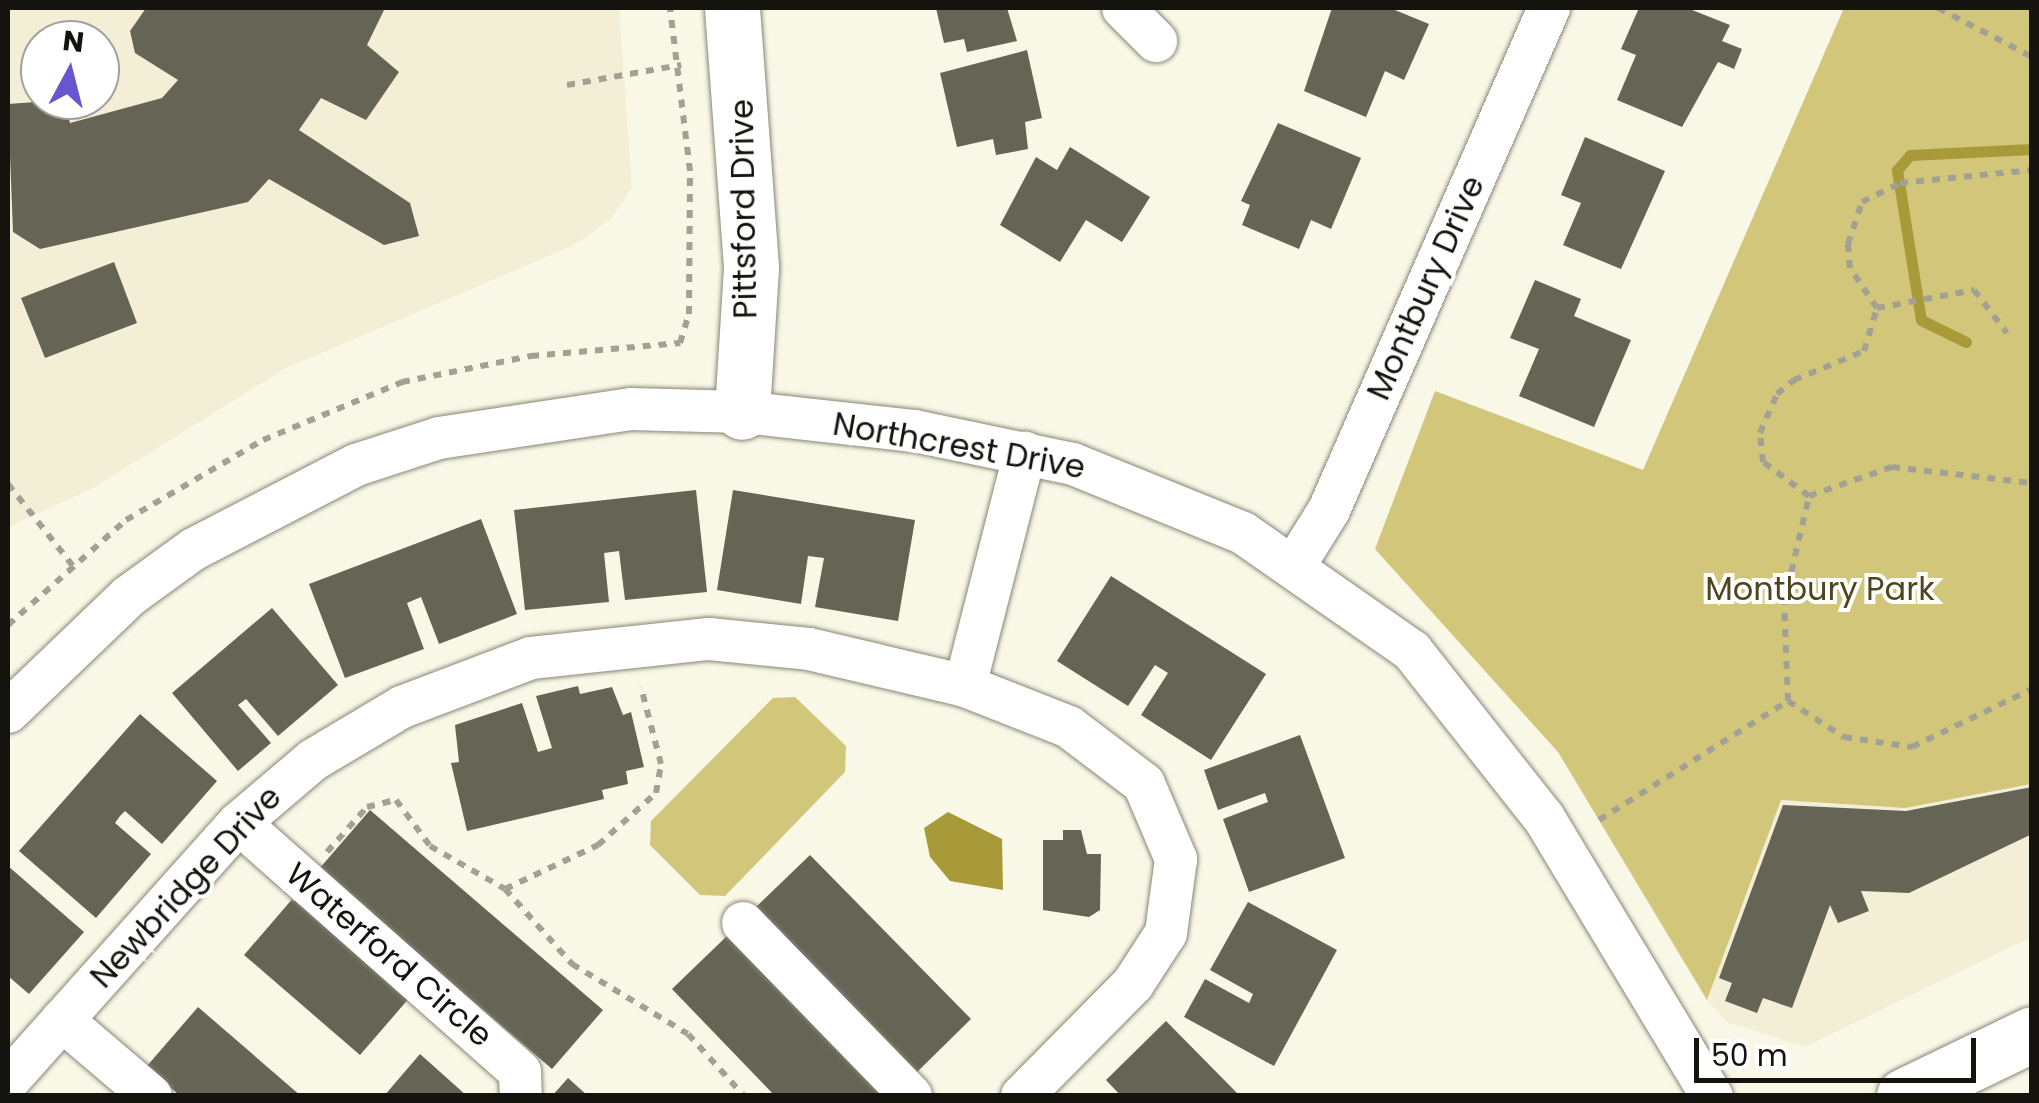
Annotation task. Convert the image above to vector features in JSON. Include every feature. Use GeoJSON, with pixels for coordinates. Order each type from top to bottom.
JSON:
{"type":"FeatureCollection","features":[{"type":"Feature","properties":{"kind":"street","name":"Pittsford Drive"},"geometry":{"type":"LineString","coordinates":[[732,8],[751,268],[742,412]]}},
{"type":"Feature","properties":{"kind":"street"},"geometry":{"type":"LineString","coordinates":[[1124,8],[1156,41]]}},
{"type":"Feature","properties":{"kind":"street","name":"Montbury Drive"},"geometry":{"type":"LineString","coordinates":[[1296,563],[1329,510],[1548,8]]}},
{"type":"Feature","properties":{"kind":"street","name":"Northcrest Drive"},"geometry":{"type":"LineString","coordinates":[[8,712],[129,596],[194,549],[356,465],[520,422],[630,409],[742,412],[1026,453],[1174,498],[1296,563],[1412,652],[1468,713],[1544,818],[1712,1096]]}},
{"type":"Feature","properties":{"kind":"street"},"geometry":{"type":"LineString","coordinates":[[965,686],[1026,453]]}},
{"type":"Feature","properties":{"kind":"street","name":"Newbridge Drive"},"geometry":{"type":"LineString","coordinates":[[8,1081],[239,823],[313,760],[402,706],[531,658],[637,640],[809,649],[965,686],[1069,727],[1126,762],[1176,859],[1174,907],[1152,960],[1022,1096]]}},
{"type":"Feature","properties":{"kind":"street","name":"Waterford Circle"},"geometry":{"type":"LineString","coordinates":[[239,823],[520,1072],[521,1096]]}},
{"type":"Feature","properties":{"kind":"street"},"geometry":{"type":"LineString","coordinates":[[743,923],[911,1096]]}},
{"type":"Feature","properties":{"kind":"street"},"geometry":{"type":"LineString","coordinates":[[62,1020],[151,1096]]}},
{"type":"Feature","properties":{"kind":"street"},"geometry":{"type":"LineString","coordinates":[[1904,1096],[2032,1034]]}},
{"type":"Feature","properties":{"kind":"path"},"geometry":{"type":"LineString","coordinates":[[8,624],[126,520],[263,440],[402,382],[531,356],[680,342],[690,314],[681,66],[670,8]]}},
{"type":"Feature","properties":{"kind":"path"},"geometry":{"type":"LineString","coordinates":[[1938,8],[2032,57]]}},
{"type":"Feature","properties":{"kind":"path"},"geometry":{"type":"LineString","coordinates":[[567,85],[681,66]]}},
{"type":"Feature","properties":{"kind":"path"},"geometry":{"type":"LineString","coordinates":[[1877,308],[1850,268],[1862,202],[1900,183],[2032,170]]}},
{"type":"Feature","properties":{"kind":"path"},"geometry":{"type":"LineString","coordinates":[[1877,308],[1974,290],[2008,333]]}},
{"type":"Feature","properties":{"kind":"path"},"geometry":{"type":"LineString","coordinates":[[1809,496],[1764,462],[1766,411],[1794,380],[1864,351],[1877,308]]}},
{"type":"Feature","properties":{"kind":"path"},"geometry":{"type":"LineString","coordinates":[[1809,496],[1892,467],[2032,483]]}},
{"type":"Feature","properties":{"kind":"path"},"geometry":{"type":"LineString","coordinates":[[8,484],[74,566]]}},
{"type":"Feature","properties":{"kind":"path"},"geometry":{"type":"LineString","coordinates":[[1788,702],[1784,603],[1809,496]]}},
{"type":"Feature","properties":{"kind":"path"},"geometry":{"type":"LineString","coordinates":[[505,890],[598,845],[656,794],[660,764],[637,640]]}},
{"type":"Feature","properties":{"kind":"path"},"geometry":{"type":"LineString","coordinates":[[1788,702],[1844,737],[1912,747],[2032,689]]}},
{"type":"Feature","properties":{"kind":"path"},"geometry":{"type":"LineString","coordinates":[[1599,820],[1788,702]]}},
{"type":"Feature","properties":{"kind":"path"},"geometry":{"type":"LineString","coordinates":[[302,879],[368,807],[396,800],[430,846],[505,890],[572,964],[688,1034],[744,1096]]}},
{"type":"Feature","properties":{"kind":"shaded area"},"geometry":{"type":"Polygon","coordinates":[[[8,8],[619,8],[632,188],[611,219],[572,246],[284,369],[93,488],[8,527],[8,8]]]}},
{"type":"Feature","properties":{"kind":"shaded area"},"geometry":{"type":"Polygon","coordinates":[[[2031,784],[2031,937],[1805,1047],[1727,1022],[1707,1000],[1781,800],[1905,808],[2031,784]]]}},
{"type":"Feature","properties":{"kind":"shaded area"},"geometry":{"type":"Polygon","coordinates":[[[948,812],[1002,839],[1003,890],[950,881],[930,857],[924,828],[948,812]]]}},
{"type":"Feature","properties":{"kind":"green space","name":"Montbury Park"},"geometry":{"type":"Polygon","coordinates":[[[1844,8],[2031,8],[2031,784],[1905,808],[1781,800],[1707,1000],[1558,752],[1375,549],[1435,391],[1643,470],[1844,8]]]}},
{"type":"Feature","properties":{"kind":"green space"},"geometry":{"type":"Polygon","coordinates":[[[795,697],[846,746],[845,772],[725,896],[700,895],[650,845],[651,821],[773,698],[795,697]]]}},
{"type":"Feature","properties":{"kind":"building"},"geometry":{"type":"Polygon","coordinates":[[[146,8],[385,8],[367,45],[399,72],[366,120],[321,98],[299,130],[410,203],[419,236],[384,245],[269,179],[248,202],[40,249],[13,232],[8,104],[20,103],[20,120],[70,123],[120,120],[120,109],[162,98],[178,80],[135,53],[130,31],[146,8]]]}},
{"type":"Feature","properties":{"kind":"building"},"geometry":{"type":"Polygon","coordinates":[[[936,8],[1007,8],[1017,41],[967,52],[964,39],[944,43],[936,8]]]}},
{"type":"Feature","properties":{"kind":"building"},"geometry":{"type":"Polygon","coordinates":[[[1332,8],[1390,8],[1429,24],[1404,80],[1385,71],[1366,117],[1304,91],[1332,8]]]}},
{"type":"Feature","properties":{"kind":"building"},"geometry":{"type":"Polygon","coordinates":[[[1639,8],[1687,8],[1730,25],[1722,41],[1742,49],[1734,69],[1718,62],[1682,127],[1617,100],[1636,55],[1621,49],[1639,8]]]}},
{"type":"Feature","properties":{"kind":"building"},"geometry":{"type":"Polygon","coordinates":[[[1027,50],[1042,118],[1025,122],[1028,149],[996,155],[993,139],[957,147],[940,73],[1027,50]]]}},
{"type":"Feature","properties":{"kind":"building"},"geometry":{"type":"Polygon","coordinates":[[[1278,123],[1361,158],[1331,229],[1311,220],[1299,249],[1242,225],[1250,205],[1241,201],[1278,123]]]}},
{"type":"Feature","properties":{"kind":"building"},"geometry":{"type":"Polygon","coordinates":[[[1585,137],[1665,171],[1621,269],[1563,245],[1581,203],[1561,195],[1585,137]]]}},
{"type":"Feature","properties":{"kind":"building"},"geometry":{"type":"Polygon","coordinates":[[[1070,147],[1150,197],[1122,242],[1086,220],[1060,262],[1000,225],[1036,157],[1057,170],[1070,147]]]}},
{"type":"Feature","properties":{"kind":"building"},"geometry":{"type":"Polygon","coordinates":[[[114,262],[137,323],[45,358],[21,298],[114,262]]]}},
{"type":"Feature","properties":{"kind":"building"},"geometry":{"type":"Polygon","coordinates":[[[1535,280],[1581,299],[1574,316],[1631,340],[1594,427],[1519,396],[1539,349],[1510,338],[1535,280]]]}},
{"type":"Feature","properties":{"kind":"building"},"geometry":{"type":"Polygon","coordinates":[[[696,490],[707,592],[625,600],[619,551],[604,553],[609,602],[525,610],[514,510],[696,490]]]}},
{"type":"Feature","properties":{"kind":"building"},"geometry":{"type":"Polygon","coordinates":[[[733,490],[915,520],[898,621],[815,607],[824,558],[808,556],[801,604],[717,590],[733,490]]]}},
{"type":"Feature","properties":{"kind":"building"},"geometry":{"type":"Polygon","coordinates":[[[481,519],[517,614],[439,644],[421,597],[407,603],[424,649],[345,678],[309,584],[481,519]]]}},
{"type":"Feature","properties":{"kind":"building"},"geometry":{"type":"Polygon","coordinates":[[[1111,576],[1266,674],[1211,760],[1141,715],[1168,673],[1155,665],[1128,706],[1057,661],[1111,576]]]}},
{"type":"Feature","properties":{"kind":"building"},"geometry":{"type":"Polygon","coordinates":[[[272,608],[338,685],[278,736],[246,699],[238,705],[271,743],[238,771],[172,693],[272,608]]]}},
{"type":"Feature","properties":{"kind":"building"},"geometry":{"type":"Polygon","coordinates":[[[578,686],[580,694],[612,687],[623,715],[631,712],[644,767],[626,771],[628,784],[602,790],[604,799],[467,831],[451,763],[459,762],[455,725],[522,703],[538,752],[552,748],[536,696],[578,686]]]}},
{"type":"Feature","properties":{"kind":"building"},"geometry":{"type":"Polygon","coordinates":[[[140,714],[217,781],[162,844],[125,811],[120,816],[115,823],[151,854],[96,918],[19,851],[140,714]]]}},
{"type":"Feature","properties":{"kind":"building"},"geometry":{"type":"Polygon","coordinates":[[[1300,735],[1345,858],[1249,892],[1223,819],[1268,802],[1265,793],[1218,810],[1204,770],[1300,735]]]}},
{"type":"Feature","properties":{"kind":"building"},"geometry":{"type":"Polygon","coordinates":[[[2032,787],[2032,834],[1909,893],[1861,891],[1869,911],[1838,923],[1830,905],[1792,1008],[1763,998],[1757,1013],[1725,1001],[1732,983],[1719,978],[1783,805],[1906,811],[2032,787]]]}},
{"type":"Feature","properties":{"kind":"building"},"geometry":{"type":"Polygon","coordinates":[[[370,810],[603,1010],[552,1069],[319,869],[370,810]]]}},
{"type":"Feature","properties":{"kind":"building"},"geometry":{"type":"Polygon","coordinates":[[[1063,830],[1081,830],[1087,854],[1101,854],[1100,910],[1089,917],[1043,910],[1043,840],[1063,840],[1063,830]]]}},
{"type":"Feature","properties":{"kind":"building"},"geometry":{"type":"Polygon","coordinates":[[[810,855],[971,1019],[915,1074],[754,909],[810,855]]]}},
{"type":"Feature","properties":{"kind":"building"},"geometry":{"type":"Polygon","coordinates":[[[8,866],[84,932],[29,994],[8,976],[8,866]]]}},
{"type":"Feature","properties":{"kind":"building"},"geometry":{"type":"Polygon","coordinates":[[[294,897],[411,996],[360,1055],[244,955],[294,897]]]}},
{"type":"Feature","properties":{"kind":"building"},"geometry":{"type":"Polygon","coordinates":[[[1248,902],[1337,950],[1274,1066],[1184,1017],[1205,979],[1249,1003],[1253,994],[1210,970],[1248,902]]]}},
{"type":"Feature","properties":{"kind":"building"},"geometry":{"type":"Polygon","coordinates":[[[728,935],[884,1096],[775,1096],[672,989],[728,935]]]}},
{"type":"Feature","properties":{"kind":"building"},"geometry":{"type":"Polygon","coordinates":[[[198,1007],[301,1096],[180,1096],[147,1066],[198,1007]]]}},
{"type":"Feature","properties":{"kind":"building"},"geometry":{"type":"Polygon","coordinates":[[[1166,1021],[1237,1093],[1235,1096],[1121,1096],[1106,1080],[1166,1021]]]}},
{"type":"Feature","properties":{"kind":"building"},"geometry":{"type":"Polygon","coordinates":[[[420,1054],[467,1096],[384,1096],[420,1054]]]}},
{"type":"Feature","properties":{"kind":"building"},"geometry":{"type":"Polygon","coordinates":[[[568,1078],[588,1096],[552,1096],[568,1078]]]}},
{"type":"Feature","properties":{"kind":"waterway"},"geometry":{"type":"LineString","coordinates":[[1966,342],[1921,320],[1897,170],[1910,155],[2032,149]]}}]}
